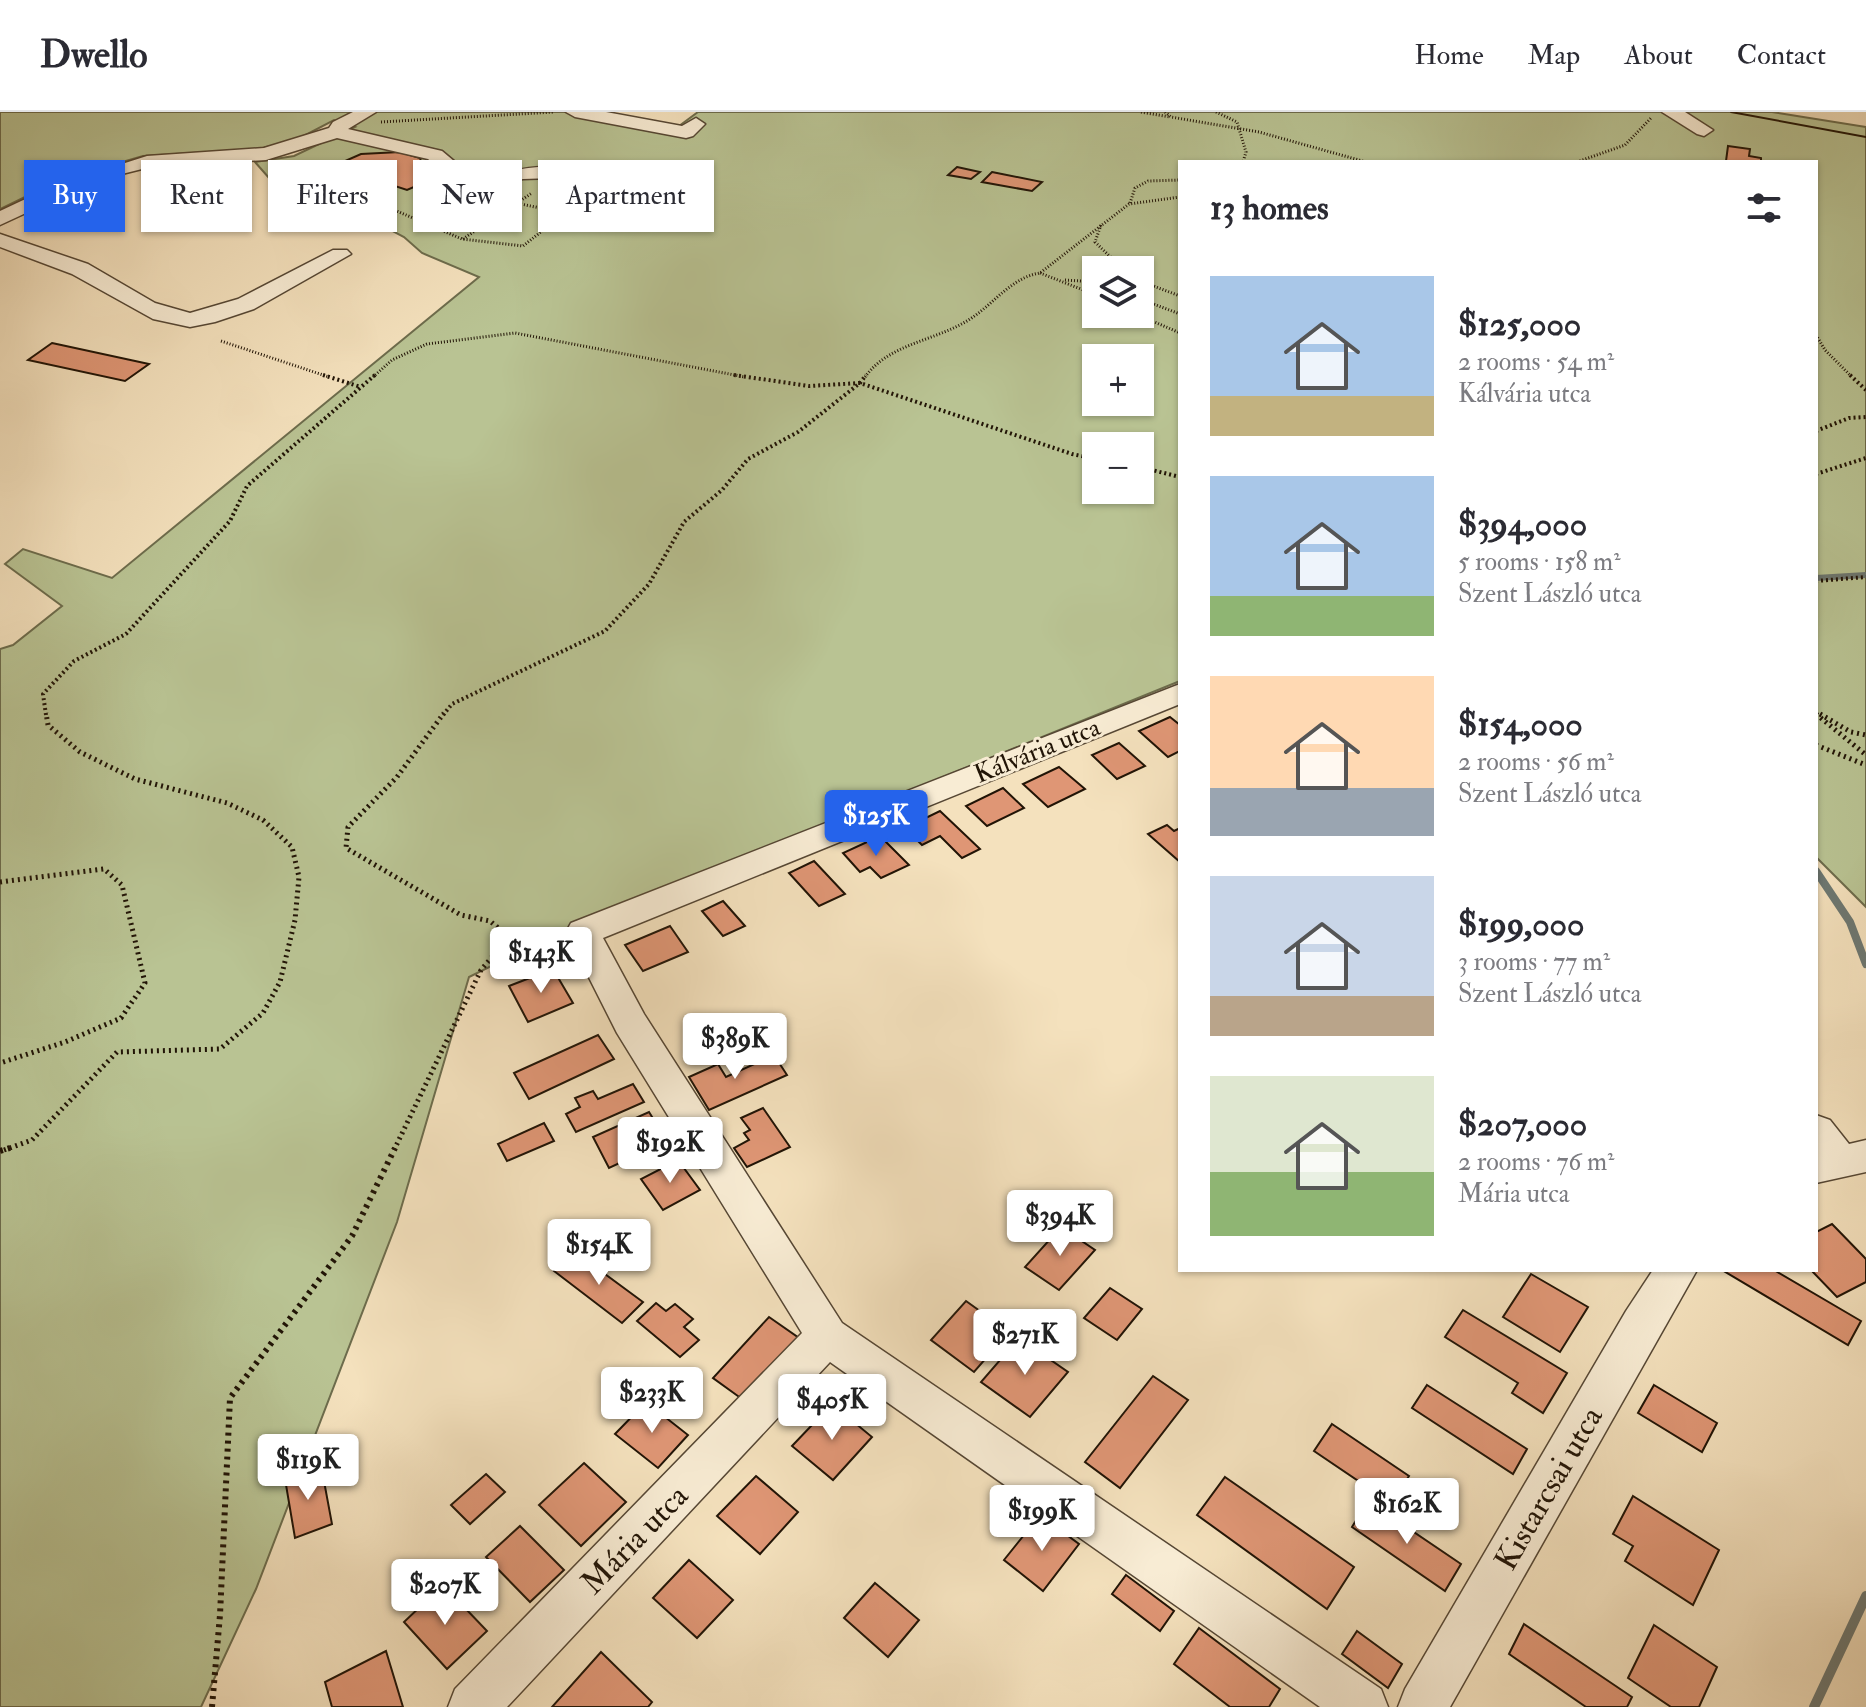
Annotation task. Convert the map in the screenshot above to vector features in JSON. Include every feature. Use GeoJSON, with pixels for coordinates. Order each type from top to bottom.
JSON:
{"type":"FeatureCollection","features":[{"type":"Feature","properties":{"kind":"street"},"geometry":{"type":"LineString","coordinates":[[0,219],[60,190],[115,170],[154,160],[266,154],[338,129],[367,112]]}},
{"type":"Feature","properties":{"kind":"street"},"geometry":{"type":"LineString","coordinates":[[575,112],[691,128]]}},
{"type":"Feature","properties":{"kind":"street"},"geometry":{"type":"LineString","coordinates":[[1663,114],[1704,130]]}},
{"type":"Feature","properties":{"kind":"street"},"geometry":{"type":"LineString","coordinates":[[338,129],[435,155],[440,160]]}},
{"type":"Feature","properties":{"kind":"street"},"geometry":{"type":"LineString","coordinates":[[0,240],[79,269],[134,301],[221,341]]}},
{"type":"Feature","properties":{"kind":"street"},"geometry":{"type":"LineString","coordinates":[[173,318],[189,320],[226,312],[340,254]]}},
{"type":"Feature","properties":{"kind":"street","name":"Kálvária utca"},"geometry":{"type":"LineString","coordinates":[[827,1336],[630,1023],[583,932],[1178,694]]}},
{"type":"Feature","properties":{"kind":"street","name":"Kistarcsai utca"},"geometry":{"type":"LineString","coordinates":[[1423,1707],[1641,1324],[1675,1272]]}},
{"type":"Feature","properties":{"kind":"street"},"geometry":{"type":"LineString","coordinates":[[827,1336],[1363,1707]]}},
{"type":"Feature","properties":{"kind":"street","name":"Mária utca"},"geometry":{"type":"LineString","coordinates":[[473,1707],[827,1336]]}},
{"type":"Feature","properties":{"kind":"path"},"geometry":{"type":"LineString","coordinates":[[338,129],[554,112]]}},
{"type":"Feature","properties":{"kind":"path"},"geometry":{"type":"LineString","coordinates":[[1141,112],[1238,129],[1358,160]]}},
{"type":"Feature","properties":{"kind":"path"},"geometry":{"type":"LineString","coordinates":[[1165,112],[1171,117]]}},
{"type":"Feature","properties":{"kind":"path"},"geometry":{"type":"LineString","coordinates":[[1216,112],[1237,122],[1246,152],[1244,160]]}},
{"type":"Feature","properties":{"kind":"path"},"geometry":{"type":"LineString","coordinates":[[1583,160],[1618,149],[1633,140],[1639,129],[1663,114]]}},
{"type":"Feature","properties":{"kind":"path"},"geometry":{"type":"LineString","coordinates":[[1129,204],[1135,188],[1148,181],[1178,180]]}},
{"type":"Feature","properties":{"kind":"path"},"geometry":{"type":"LineString","coordinates":[[1040,273],[1129,204],[1178,197]]}},
{"type":"Feature","properties":{"kind":"path"},"geometry":{"type":"LineString","coordinates":[[462,239],[513,205],[538,207]]}},
{"type":"Feature","properties":{"kind":"path"},"geometry":{"type":"LineString","coordinates":[[1101,223],[1095,242],[1107,256]]}},
{"type":"Feature","properties":{"kind":"path"},"geometry":{"type":"LineString","coordinates":[[445,232],[462,239],[523,246],[541,232]]}},
{"type":"Feature","properties":{"kind":"path"},"geometry":{"type":"LineString","coordinates":[[212,1707],[220,1615],[230,1398],[352,1236],[481,970],[509,937],[490,921],[461,915],[346,848],[348,827],[397,777],[452,704],[605,631],[649,584],[684,522],[722,490],[748,459],[798,432],[860,383],[877,360],[971,319],[1026,275],[1040,273],[1082,289]]}},
{"type":"Feature","properties":{"kind":"path"},"geometry":{"type":"LineString","coordinates":[[1059,280],[1082,281]]}},
{"type":"Feature","properties":{"kind":"path"},"geometry":{"type":"LineString","coordinates":[[1154,286],[1178,295]]}},
{"type":"Feature","properties":{"kind":"path"},"geometry":{"type":"LineString","coordinates":[[1154,304],[1178,313]]}},
{"type":"Feature","properties":{"kind":"path"},"geometry":{"type":"LineString","coordinates":[[1154,322],[1178,332]]}},
{"type":"Feature","properties":{"kind":"path"},"geometry":{"type":"LineString","coordinates":[[0,1151],[32,1140],[117,1052],[220,1049],[263,1013],[280,982],[295,920],[299,877],[292,847],[263,820],[227,803],[135,779],[80,752],[48,725],[43,694],[74,661],[126,634],[230,521],[247,486],[392,360],[427,344],[515,333],[774,382],[809,386],[860,383],[1082,456]]}},
{"type":"Feature","properties":{"kind":"path"},"geometry":{"type":"LineString","coordinates":[[1818,338],[1825,350],[1866,390]]}},
{"type":"Feature","properties":{"kind":"path"},"geometry":{"type":"LineString","coordinates":[[221,341],[362,387]]}},
{"type":"Feature","properties":{"kind":"path"},"geometry":{"type":"LineString","coordinates":[[1818,430],[1849,418],[1866,417]]}},
{"type":"Feature","properties":{"kind":"path"},"geometry":{"type":"LineString","coordinates":[[1818,473],[1866,458]]}},
{"type":"Feature","properties":{"kind":"path"},"geometry":{"type":"LineString","coordinates":[[1154,470],[1178,476]]}},
{"type":"Feature","properties":{"kind":"path"},"geometry":{"type":"LineString","coordinates":[[1818,581],[1866,577]]}},
{"type":"Feature","properties":{"kind":"path"},"geometry":{"type":"LineString","coordinates":[[1818,714],[1851,732],[1866,735]]}},
{"type":"Feature","properties":{"kind":"path"},"geometry":{"type":"LineString","coordinates":[[1818,715],[1866,755]]}},
{"type":"Feature","properties":{"kind":"path"},"geometry":{"type":"LineString","coordinates":[[1818,746],[1866,765]]}},
{"type":"Feature","properties":{"kind":"path"},"geometry":{"type":"LineString","coordinates":[[0,882],[104,869],[122,885],[145,983],[121,1018],[65,1042],[0,1063]]}},
{"type":"Feature","properties":{"kind":"green space"},"geometry":{"type":"Polygon","coordinates":[[[0,112],[603,112],[679,126],[698,112],[1772,112],[1866,127],[1866,907],[1818,859],[1818,160],[1178,160],[1178,682],[561,932],[469,977],[397,1222],[256,1589],[201,1707],[0,1707],[0,649],[13,645],[62,606],[5,564],[23,549],[112,578],[479,277],[422,253],[395,232],[397,160],[268,160],[294,156],[355,127],[334,120],[296,140],[258,149],[143,156],[125,161],[24,160],[24,197],[0,209],[0,112]]]}},
{"type":"Feature","properties":{"kind":"green space"},"geometry":{"type":"Polygon","coordinates":[[[268,160],[268,177],[255,162],[268,160]]]}},
{"type":"Feature","properties":{"kind":"building"},"geometry":{"type":"Polygon","coordinates":[[[1728,146],[1750,149],[1749,156],[1761,158],[1761,160],[1726,160],[1728,146]]]}},
{"type":"Feature","properties":{"kind":"building"},"geometry":{"type":"Polygon","coordinates":[[[400,152],[420,158],[413,160],[413,187],[407,190],[397,187],[397,160],[347,160],[361,154],[400,152]]]}},
{"type":"Feature","properties":{"kind":"building"},"geometry":{"type":"Polygon","coordinates":[[[957,167],[980,172],[971,179],[948,175],[957,167]]]}},
{"type":"Feature","properties":{"kind":"building"},"geometry":{"type":"Polygon","coordinates":[[[992,172],[1042,182],[1032,191],[982,182],[992,172]]]}},
{"type":"Feature","properties":{"kind":"building"},"geometry":{"type":"Polygon","coordinates":[[[52,343],[149,364],[125,381],[28,360],[52,343]]]}},
{"type":"Feature","properties":{"kind":"building"},"geometry":{"type":"Polygon","coordinates":[[[1170,717],[1178,723],[1178,752],[1168,757],[1139,731],[1170,717]]]}},
{"type":"Feature","properties":{"kind":"building"},"geometry":{"type":"Polygon","coordinates":[[[1119,743],[1145,766],[1117,779],[1092,755],[1119,743]]]}},
{"type":"Feature","properties":{"kind":"building"},"geometry":{"type":"Polygon","coordinates":[[[1059,767],[1085,789],[1048,807],[1023,784],[1059,767]]]}},
{"type":"Feature","properties":{"kind":"building"},"geometry":{"type":"Polygon","coordinates":[[[1003,788],[1024,808],[987,826],[966,806],[1003,788]]]}},
{"type":"Feature","properties":{"kind":"building"},"geometry":{"type":"Polygon","coordinates":[[[940,811],[980,849],[962,858],[940,836],[922,845],[905,828],[940,811]]]}},
{"type":"Feature","properties":{"kind":"building"},"geometry":{"type":"Polygon","coordinates":[[[1167,825],[1174,831],[1178,829],[1178,860],[1148,834],[1167,825]]]}},
{"type":"Feature","properties":{"kind":"building"},"geometry":{"type":"Polygon","coordinates":[[[880,836],[909,865],[881,878],[870,867],[860,872],[843,853],[880,836]]]}},
{"type":"Feature","properties":{"kind":"building"},"geometry":{"type":"Polygon","coordinates":[[[814,861],[845,894],[819,906],[789,873],[814,861]]]}},
{"type":"Feature","properties":{"kind":"building"},"geometry":{"type":"Polygon","coordinates":[[[723,901],[745,926],[723,936],[702,911],[723,901]]]}},
{"type":"Feature","properties":{"kind":"building"},"geometry":{"type":"Polygon","coordinates":[[[670,926],[688,952],[643,971],[625,945],[670,926]]]}},
{"type":"Feature","properties":{"kind":"building"},"geometry":{"type":"Polygon","coordinates":[[[553,969],[573,1003],[528,1022],[509,986],[553,969]]]}},
{"type":"Feature","properties":{"kind":"building"},"geometry":{"type":"Polygon","coordinates":[[[598,1035],[614,1059],[529,1099],[514,1073],[598,1035]]]}},
{"type":"Feature","properties":{"kind":"building"},"geometry":{"type":"Polygon","coordinates":[[[774,1055],[787,1075],[709,1110],[689,1077],[718,1064],[726,1077],[774,1055]]]}},
{"type":"Feature","properties":{"kind":"building"},"geometry":{"type":"Polygon","coordinates":[[[633,1084],[644,1102],[576,1132],[566,1114],[580,1107],[575,1098],[593,1091],[598,1099],[633,1084]]]}},
{"type":"Feature","properties":{"kind":"building"},"geometry":{"type":"Polygon","coordinates":[[[763,1108],[790,1147],[747,1167],[734,1148],[749,1140],[744,1133],[750,1130],[741,1118],[763,1108]]]}},
{"type":"Feature","properties":{"kind":"building"},"geometry":{"type":"Polygon","coordinates":[[[649,1112],[667,1141],[609,1168],[593,1137],[649,1112]]]}},
{"type":"Feature","properties":{"kind":"building"},"geometry":{"type":"Polygon","coordinates":[[[544,1123],[554,1141],[507,1161],[498,1144],[544,1123]]]}},
{"type":"Feature","properties":{"kind":"building"},"geometry":{"type":"Polygon","coordinates":[[[678,1160],[700,1190],[663,1210],[641,1179],[678,1160]]]}},
{"type":"Feature","properties":{"kind":"building"},"geometry":{"type":"Polygon","coordinates":[[[1832,1224],[1866,1259],[1866,1282],[1837,1297],[1813,1272],[1818,1272],[1818,1231],[1832,1224]]]}},
{"type":"Feature","properties":{"kind":"building"},"geometry":{"type":"Polygon","coordinates":[[[1061,1227],[1095,1250],[1059,1290],[1025,1267],[1061,1227]]]}},
{"type":"Feature","properties":{"kind":"building"},"geometry":{"type":"Polygon","coordinates":[[[575,1252],[643,1302],[622,1323],[554,1271],[575,1252]]]}},
{"type":"Feature","properties":{"kind":"building"},"geometry":{"type":"Polygon","coordinates":[[[1725,1272],[1777,1272],[1861,1321],[1848,1345],[1725,1272]]]}},
{"type":"Feature","properties":{"kind":"building"},"geometry":{"type":"Polygon","coordinates":[[[1531,1274],[1588,1307],[1560,1352],[1503,1317],[1531,1274]]]}},
{"type":"Feature","properties":{"kind":"building"},"geometry":{"type":"Polygon","coordinates":[[[1110,1288],[1142,1309],[1117,1340],[1084,1318],[1110,1288]]]}},
{"type":"Feature","properties":{"kind":"building"},"geometry":{"type":"Polygon","coordinates":[[[966,1301],[1009,1332],[974,1372],[931,1340],[966,1301]]]}},
{"type":"Feature","properties":{"kind":"building"},"geometry":{"type":"Polygon","coordinates":[[[656,1303],[666,1311],[675,1304],[693,1319],[684,1327],[699,1340],[680,1357],[637,1321],[656,1303]]]}},
{"type":"Feature","properties":{"kind":"building"},"geometry":{"type":"Polygon","coordinates":[[[1463,1310],[1567,1373],[1543,1413],[1512,1393],[1518,1383],[1445,1337],[1463,1310]]]}},
{"type":"Feature","properties":{"kind":"building"},"geometry":{"type":"Polygon","coordinates":[[[769,1317],[799,1338],[742,1399],[713,1378],[769,1317]]]}},
{"type":"Feature","properties":{"kind":"building"},"geometry":{"type":"Polygon","coordinates":[[[1019,1338],[1068,1372],[1030,1417],[981,1382],[1019,1338]]]}},
{"type":"Feature","properties":{"kind":"building"},"geometry":{"type":"Polygon","coordinates":[[[1153,1376],[1188,1400],[1120,1488],[1085,1462],[1153,1376]]]}},
{"type":"Feature","properties":{"kind":"building"},"geometry":{"type":"Polygon","coordinates":[[[1427,1385],[1527,1449],[1513,1474],[1412,1408],[1427,1385]]]}},
{"type":"Feature","properties":{"kind":"building"},"geometry":{"type":"Polygon","coordinates":[[[1654,1385],[1717,1423],[1702,1452],[1638,1413],[1654,1385]]]}},
{"type":"Feature","properties":{"kind":"building"},"geometry":{"type":"Polygon","coordinates":[[[646,1402],[688,1435],[658,1468],[615,1434],[646,1402]]]}},
{"type":"Feature","properties":{"kind":"building"},"geometry":{"type":"Polygon","coordinates":[[[832,1404],[872,1437],[833,1480],[792,1446],[832,1404]]]}},
{"type":"Feature","properties":{"kind":"building"},"geometry":{"type":"Polygon","coordinates":[[[1332,1424],[1409,1476],[1391,1503],[1314,1451],[1332,1424]]]}},
{"type":"Feature","properties":{"kind":"building"},"geometry":{"type":"Polygon","coordinates":[[[584,1463],[626,1502],[581,1546],[539,1505],[584,1463]]]}},
{"type":"Feature","properties":{"kind":"building"},"geometry":{"type":"Polygon","coordinates":[[[321,1465],[332,1524],[295,1538],[285,1479],[321,1465]]]}},
{"type":"Feature","properties":{"kind":"building"},"geometry":{"type":"Polygon","coordinates":[[[486,1474],[505,1492],[470,1524],[451,1505],[486,1474]]]}},
{"type":"Feature","properties":{"kind":"building"},"geometry":{"type":"Polygon","coordinates":[[[756,1476],[798,1512],[760,1554],[717,1516],[756,1476]]]}},
{"type":"Feature","properties":{"kind":"building"},"geometry":{"type":"Polygon","coordinates":[[[1225,1477],[1354,1567],[1327,1609],[1197,1515],[1225,1477]]]}},
{"type":"Feature","properties":{"kind":"building"},"geometry":{"type":"Polygon","coordinates":[[[1633,1496],[1719,1550],[1693,1605],[1625,1561],[1633,1546],[1613,1534],[1633,1496]]]}},
{"type":"Feature","properties":{"kind":"building"},"geometry":{"type":"Polygon","coordinates":[[[1368,1501],[1461,1564],[1445,1591],[1352,1527],[1368,1501]]]}},
{"type":"Feature","properties":{"kind":"building"},"geometry":{"type":"Polygon","coordinates":[[[1040,1515],[1079,1544],[1043,1591],[1004,1560],[1040,1515]]]}},
{"type":"Feature","properties":{"kind":"building"},"geometry":{"type":"Polygon","coordinates":[[[520,1526],[564,1570],[530,1602],[486,1557],[520,1526]]]}},
{"type":"Feature","properties":{"kind":"building"},"geometry":{"type":"Polygon","coordinates":[[[689,1560],[733,1600],[697,1638],[653,1598],[689,1560]]]}},
{"type":"Feature","properties":{"kind":"building"},"geometry":{"type":"Polygon","coordinates":[[[1126,1575],[1174,1611],[1160,1631],[1112,1594],[1126,1575]]]}},
{"type":"Feature","properties":{"kind":"building"},"geometry":{"type":"Polygon","coordinates":[[[875,1583],[919,1620],[888,1657],[844,1618],[875,1583]]]}},
{"type":"Feature","properties":{"kind":"building"},"geometry":{"type":"Polygon","coordinates":[[[443,1585],[487,1631],[447,1669],[404,1622],[443,1585]]]}},
{"type":"Feature","properties":{"kind":"building"},"geometry":{"type":"Polygon","coordinates":[[[1524,1624],[1632,1697],[1627,1707],[1586,1707],[1509,1654],[1524,1624]]]}},
{"type":"Feature","properties":{"kind":"building"},"geometry":{"type":"Polygon","coordinates":[[[1654,1625],[1717,1667],[1699,1707],[1671,1707],[1628,1678],[1654,1625]]]}},
{"type":"Feature","properties":{"kind":"building"},"geometry":{"type":"Polygon","coordinates":[[[1199,1628],[1280,1689],[1269,1707],[1230,1707],[1174,1664],[1199,1628]]]}},
{"type":"Feature","properties":{"kind":"building"},"geometry":{"type":"Polygon","coordinates":[[[1357,1631],[1402,1664],[1388,1688],[1342,1654],[1357,1631]]]}},
{"type":"Feature","properties":{"kind":"building"},"geometry":{"type":"Polygon","coordinates":[[[386,1651],[403,1707],[332,1707],[325,1682],[386,1651]]]}},
{"type":"Feature","properties":{"kind":"building"},"geometry":{"type":"Polygon","coordinates":[[[601,1652],[652,1702],[648,1707],[552,1707],[601,1652]]]}},
{"type":"Feature","properties":{"kind":"waterway"},"geometry":{"type":"LineString","coordinates":[[1818,578],[1866,575]]}},
{"type":"Feature","properties":{"kind":"waterway"},"geometry":{"type":"LineString","coordinates":[[1818,874],[1850,922],[1866,964]]}},
{"type":"Feature","properties":{"kind":"waterway"},"geometry":{"type":"LineString","coordinates":[[1814,1707],[1866,1596]]}},
{"type":"Feature","properties":{"kind":"tram line"},"geometry":{"type":"LineString","coordinates":[[1731,112],[1866,137]]}}]}
